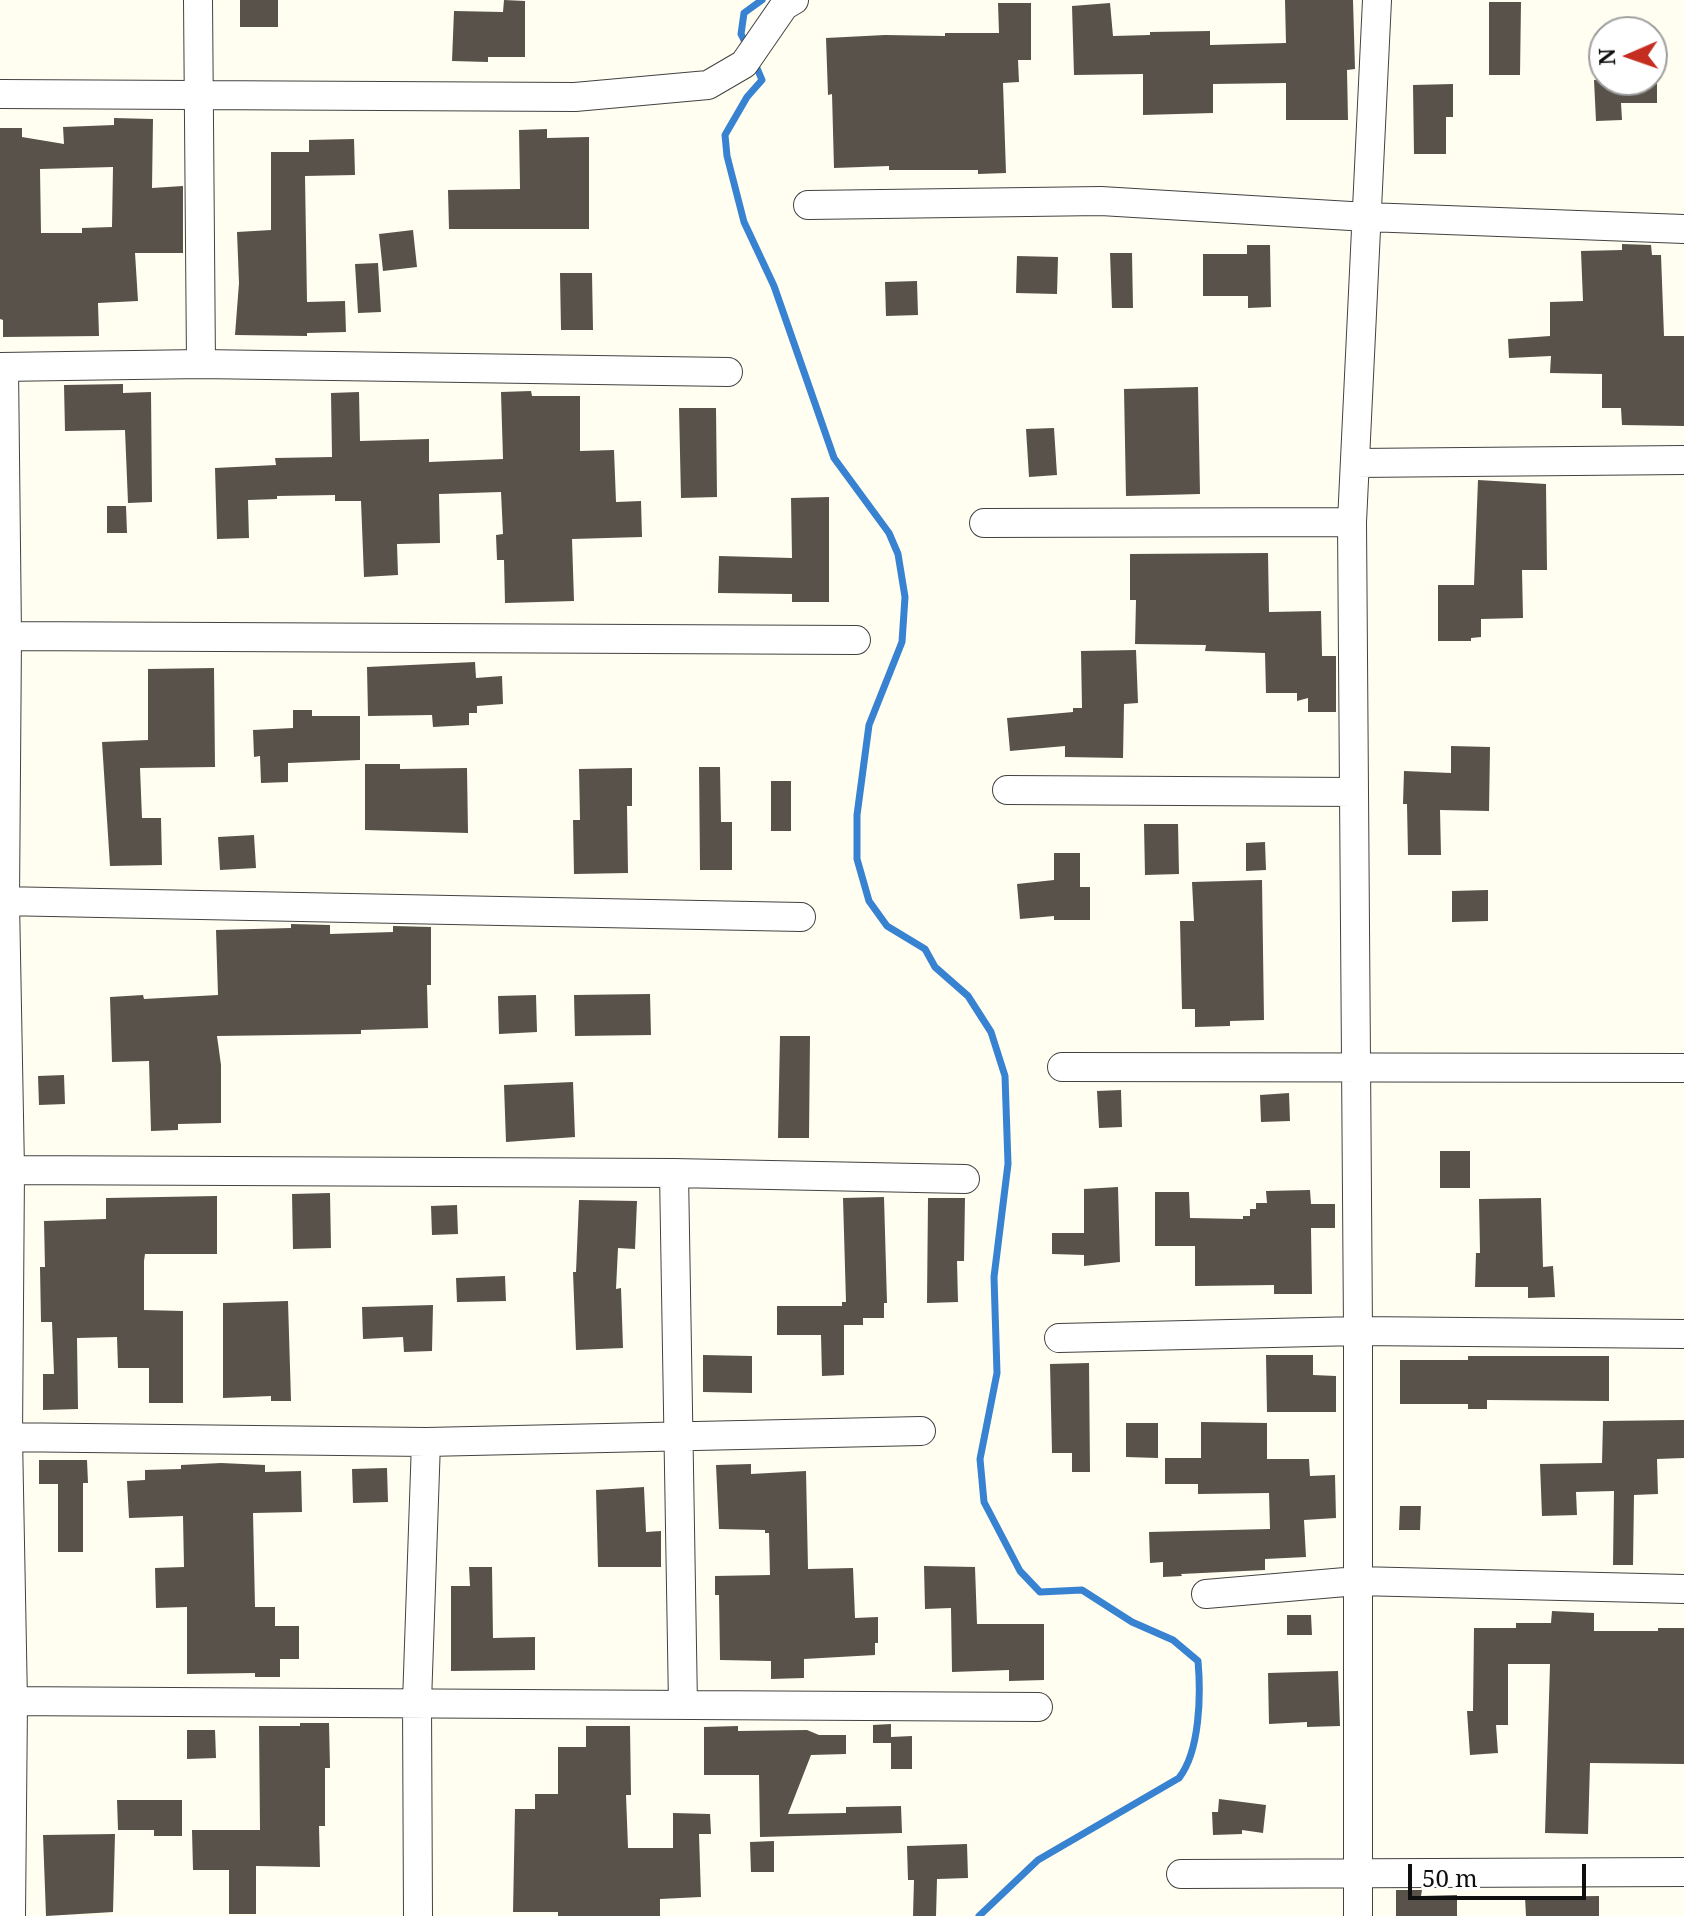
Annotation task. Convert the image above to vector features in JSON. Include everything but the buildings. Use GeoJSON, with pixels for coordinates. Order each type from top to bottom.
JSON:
{"type":"FeatureCollection","features":[{"type":"Feature","properties":{"kind":"street"},"geometry":{"type":"LineString","coordinates":[[198,0],[201,364]]}},
{"type":"Feature","properties":{"kind":"street"},"geometry":{"type":"LineString","coordinates":[[0,94],[575,97],[708,85],[744,64],[784,6],[794,0]]}},
{"type":"Feature","properties":{"kind":"street"},"geometry":{"type":"LineString","coordinates":[[1358,1916],[1358,1331],[1352,522],[1377,0]]}},
{"type":"Feature","properties":{"kind":"street"},"geometry":{"type":"LineString","coordinates":[[808,205],[1101,201],[1367,217],[1684,229]]}},
{"type":"Feature","properties":{"kind":"street"},"geometry":{"type":"LineString","coordinates":[[11,1916],[4,1437],[10,1170],[3,901],[7,636],[2,367],[201,364],[728,372]]}},
{"type":"Feature","properties":{"kind":"street"},"geometry":{"type":"LineString","coordinates":[[1356,463],[1684,460]]}},
{"type":"Feature","properties":{"kind":"street"},"geometry":{"type":"LineString","coordinates":[[984,523],[1352,522]]}},
{"type":"Feature","properties":{"kind":"street"},"geometry":{"type":"LineString","coordinates":[[7,636],[856,640]]}},
{"type":"Feature","properties":{"kind":"street"},"geometry":{"type":"LineString","coordinates":[[1007,790],[1354,792]]}},
{"type":"Feature","properties":{"kind":"street"},"geometry":{"type":"LineString","coordinates":[[3,901],[801,917]]}},
{"type":"Feature","properties":{"kind":"street"},"geometry":{"type":"LineString","coordinates":[[1062,1067],[1684,1068]]}},
{"type":"Feature","properties":{"kind":"street"},"geometry":{"type":"LineString","coordinates":[[10,1170],[674,1173],[965,1179]]}},
{"type":"Feature","properties":{"kind":"street"},"geometry":{"type":"LineString","coordinates":[[674,1173],[683,1705]]}},
{"type":"Feature","properties":{"kind":"street"},"geometry":{"type":"LineString","coordinates":[[1059,1338],[1358,1331],[1684,1334]]}},
{"type":"Feature","properties":{"kind":"street"},"geometry":{"type":"LineString","coordinates":[[4,1437],[426,1442],[921,1431]]}},
{"type":"Feature","properties":{"kind":"street"},"geometry":{"type":"LineString","coordinates":[[418,1916],[417,1702],[426,1442]]}},
{"type":"Feature","properties":{"kind":"street"},"geometry":{"type":"LineString","coordinates":[[1206,1594],[1357,1581],[1684,1589]]}},
{"type":"Feature","properties":{"kind":"street"},"geometry":{"type":"LineString","coordinates":[[7,1702],[1038,1707]]}},
{"type":"Feature","properties":{"kind":"street"},"geometry":{"type":"LineString","coordinates":[[1181,1874],[1684,1872]]}},
{"type":"Feature","properties":{"kind":"waterway"},"geometry":{"type":"LineString","coordinates":[[747,46],[741,34],[744,13],[762,0]]}},
{"type":"Feature","properties":{"kind":"waterway"},"geometry":{"type":"LineString","coordinates":[[754,61],[762,80],[747,97],[725,135],[727,156],[744,222],[774,286],[834,458],[889,533],[898,554],[905,597],[902,642],[869,725],[857,815],[857,859],[869,901],[887,926],[925,949],[935,967],[968,996],[991,1032],[1005,1076],[1008,1164],[994,1277],[997,1373],[980,1459],[984,1502],[1020,1571],[1040,1592],[1082,1590],[1132,1622],[1173,1640],[1198,1661],[1199,1706],[1195,1738],[1186,1767],[1179,1778],[1038,1860],[979,1916]]}}]}
